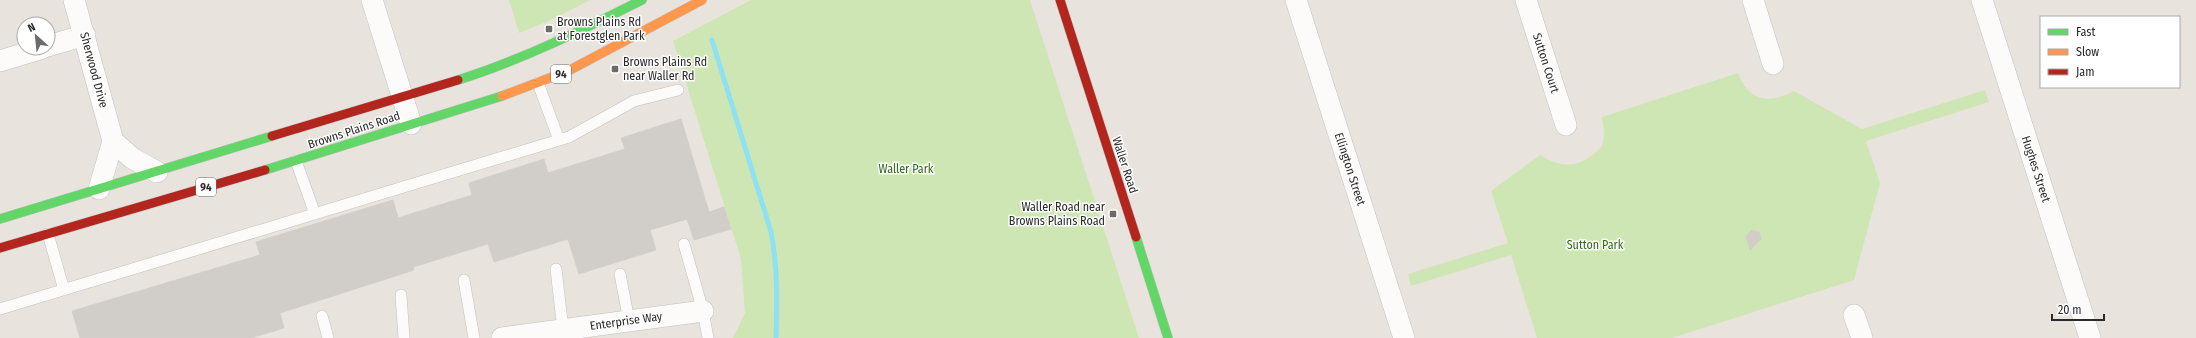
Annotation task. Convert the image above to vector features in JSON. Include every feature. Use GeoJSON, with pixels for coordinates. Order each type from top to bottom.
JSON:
{"type":"FeatureCollection","features":[{"type":"Feature","properties":{"kind":"main road","name":"Browns Plains Road"},"geometry":{"type":"LineString","coordinates":[[0,220],[486,71],[549,46],[642,0]]}},
{"type":"Feature","properties":{"kind":"main road","name":"Browns Plains Road"},"geometry":{"type":"LineString","coordinates":[[0,248],[296,161],[494,99],[568,71],[702,0]]}},
{"type":"Feature","properties":{"kind":"main road","name":"Waller Road"},"geometry":{"type":"LineString","coordinates":[[1060,0],[1168,338]]}},
{"type":"Feature","properties":{"kind":"street","name":"Sherwood Drive"},"geometry":{"type":"LineString","coordinates":[[74,0],[85,35],[113,141]]}},
{"type":"Feature","properties":{"kind":"street"},"geometry":{"type":"LineString","coordinates":[[372,0],[411,124]]}},
{"type":"Feature","properties":{"kind":"street","name":"Ellington Street"},"geometry":{"type":"LineString","coordinates":[[1296,0],[1404,338]]}},
{"type":"Feature","properties":{"kind":"street","name":"Sutton Court"},"geometry":{"type":"LineString","coordinates":[[1526,0],[1566,125]]}},
{"type":"Feature","properties":{"kind":"street"},"geometry":{"type":"LineString","coordinates":[[1753,0],[1773,64]]}},
{"type":"Feature","properties":{"kind":"street","name":"Hughes Street"},"geometry":{"type":"LineString","coordinates":[[1982,0],[2090,338]]}},
{"type":"Feature","properties":{"kind":"street"},"geometry":{"type":"LineString","coordinates":[[56,44],[85,35]]}},
{"type":"Feature","properties":{"kind":"street"},"geometry":{"type":"LineString","coordinates":[[0,61],[17,56]]}},
{"type":"Feature","properties":{"kind":"street"},"geometry":{"type":"LineString","coordinates":[[99,189],[113,141],[132,158],[157,172]]}},
{"type":"Feature","properties":{"kind":"street","name":"Enterprise Way"},"geometry":{"type":"LineString","coordinates":[[502,338],[564,333],[629,321],[703,311]]}},
{"type":"Feature","properties":{"kind":"street"},"geometry":{"type":"LineString","coordinates":[[1854,316],[1862,338]]}},
{"type":"Feature","properties":{"kind":"lane"},"geometry":{"type":"LineString","coordinates":[[538,83],[558,140]]}},
{"type":"Feature","properties":{"kind":"lane"},"geometry":{"type":"LineString","coordinates":[[0,309],[569,137],[634,102],[678,90]]}},
{"type":"Feature","properties":{"kind":"lane"},"geometry":{"type":"LineString","coordinates":[[296,161],[316,214]]}},
{"type":"Feature","properties":{"kind":"lane"},"geometry":{"type":"LineString","coordinates":[[48,234],[64,290]]}},
{"type":"Feature","properties":{"kind":"lane"},"geometry":{"type":"LineString","coordinates":[[684,244],[703,311],[708,338]]}},
{"type":"Feature","properties":{"kind":"lane"},"geometry":{"type":"LineString","coordinates":[[556,269],[564,333]]}},
{"type":"Feature","properties":{"kind":"lane"},"geometry":{"type":"LineString","coordinates":[[620,274],[629,321]]}},
{"type":"Feature","properties":{"kind":"lane"},"geometry":{"type":"LineString","coordinates":[[464,280],[474,338]]}},
{"type":"Feature","properties":{"kind":"lane"},"geometry":{"type":"LineString","coordinates":[[401,295],[404,338]]}},
{"type":"Feature","properties":{"kind":"lane"},"geometry":{"type":"LineString","coordinates":[[322,316],[328,338]]}},
{"type":"Feature","properties":{"kind":"green space"},"geometry":{"type":"Polygon","coordinates":[[[509,0],[590,0],[551,20],[519,33],[509,0]]]}},
{"type":"Feature","properties":{"kind":"green space","name":"Waller Park"},"geometry":{"type":"Polygon","coordinates":[[[751,0],[1030,0],[1139,338],[733,338],[745,313],[741,259],[673,41],[751,0]]]}},
{"type":"Feature","properties":{"kind":"green space","name":"Sutton Park"},"geometry":{"type":"Polygon","coordinates":[[[1738,73],[1748,90],[1754,95],[1768,99],[1776,98],[1794,91],[1862,129],[1985,90],[1989,102],[1866,141],[1880,183],[1854,280],[1672,338],[1537,338],[1511,255],[1411,286],[1408,274],[1508,243],[1491,191],[1540,155],[1560,164],[1578,163],[1591,156],[1601,146],[1604,135],[1602,117],[1738,73]]]}},
{"type":"Feature","properties":{"kind":"building"},"geometry":{"type":"Polygon","coordinates":[[[681,119],[709,212],[724,207],[731,229],[694,240],[687,219],[650,230],[656,250],[579,274],[568,239],[494,262],[488,244],[413,267],[414,270],[280,313],[284,328],[251,338],[80,338],[72,311],[260,255],[256,242],[393,200],[398,218],[472,195],[469,183],[544,159],[548,173],[625,149],[621,138],[681,119]]]}},
{"type":"Feature","properties":{"kind":"building"},"geometry":{"type":"Polygon","coordinates":[[[1752,230],[1759,232],[1761,239],[1750,250],[1746,236],[1752,230]]]}},
{"type":"Feature","properties":{"kind":"waterway"},"geometry":{"type":"LineString","coordinates":[[712,40],[771,232],[776,272],[776,338]]}},
{"type":"Feature","properties":{"kind":"traffic: fast"},"geometry":{"type":"LineString","coordinates":[[458,80],[529,54],[642,0]]}},
{"type":"Feature","properties":{"kind":"traffic: fast"},"geometry":{"type":"LineString","coordinates":[[265,170],[502,96]]}},
{"type":"Feature","properties":{"kind":"traffic: fast"},"geometry":{"type":"LineString","coordinates":[[0,219],[272,136]]}},
{"type":"Feature","properties":{"kind":"traffic: fast"},"geometry":{"type":"LineString","coordinates":[[1136,237],[1168,338]]}},
{"type":"Feature","properties":{"kind":"traffic: slow"},"geometry":{"type":"LineString","coordinates":[[502,96],[568,71],[702,0]]}},
{"type":"Feature","properties":{"kind":"traffic: jam"},"geometry":{"type":"LineString","coordinates":[[1060,0],[1136,237]]}},
{"type":"Feature","properties":{"kind":"traffic: jam"},"geometry":{"type":"LineString","coordinates":[[272,136],[458,80]]}},
{"type":"Feature","properties":{"kind":"traffic: jam"},"geometry":{"type":"LineString","coordinates":[[0,248],[265,170]]}},
{"type":"Feature","properties":{"kind":"place","name":"Browns Plains Rd at Forestglen Park"},"geometry":{"type":"Point","coordinates":[549,29]}},
{"type":"Feature","properties":{"kind":"place","name":"Browns Plains Rd near Waller Rd"},"geometry":{"type":"Point","coordinates":[615,69]}},
{"type":"Feature","properties":{"kind":"place","name":"Waller Road near Browns Plains Road"},"geometry":{"type":"Point","coordinates":[1113,214]}}]}
